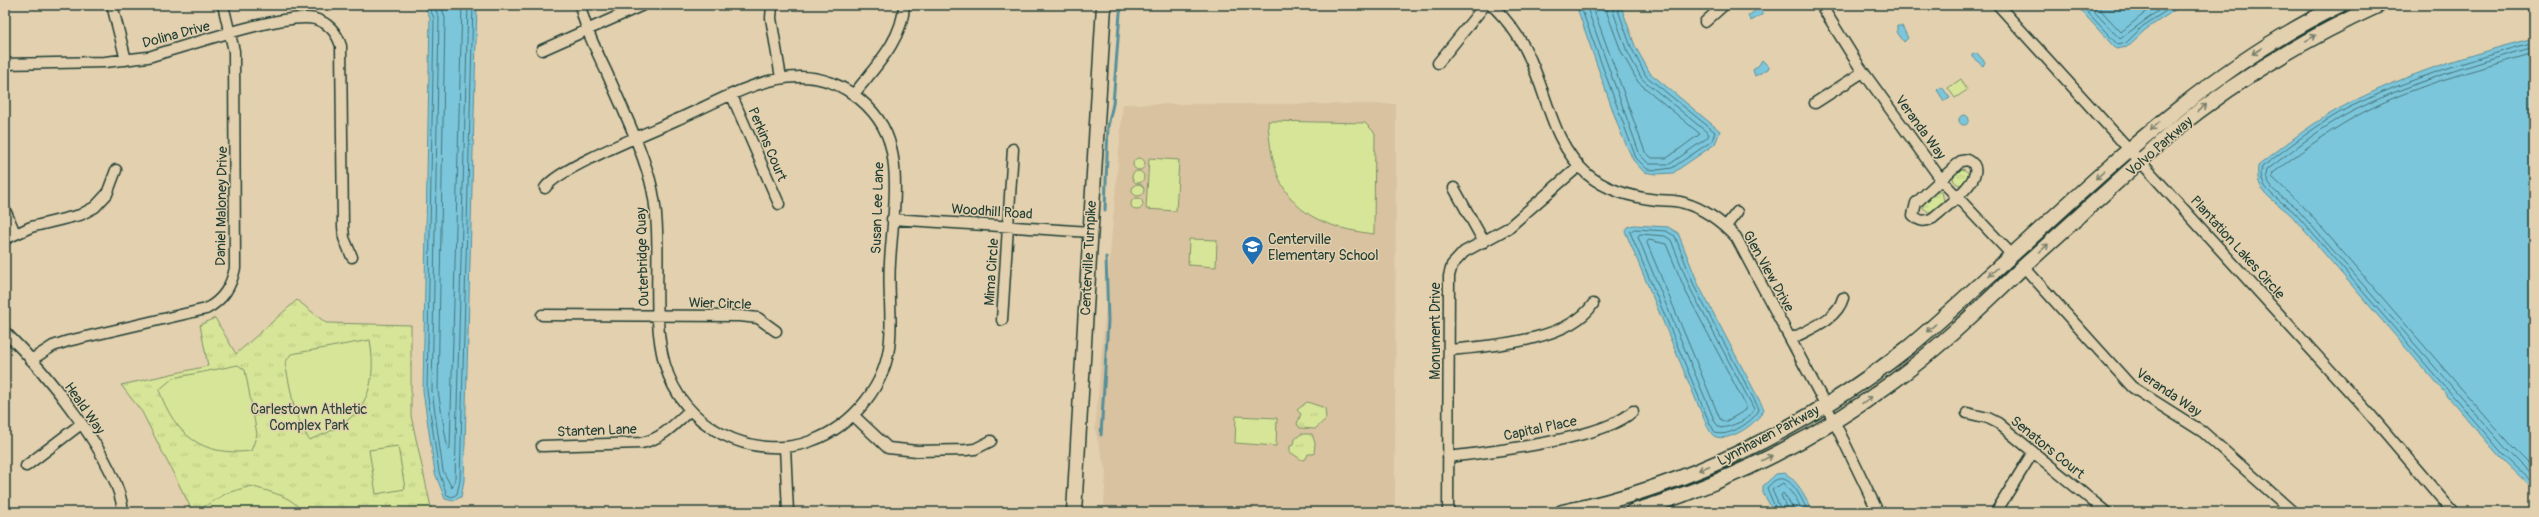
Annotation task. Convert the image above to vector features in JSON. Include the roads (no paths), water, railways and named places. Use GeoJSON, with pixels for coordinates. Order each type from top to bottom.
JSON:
{"type":"FeatureCollection","features":[{"type":"Feature","properties":{"kind":"main road","name":"Centerville Turnpike"},"geometry":{"type":"LineString","coordinates":[[1074,512],[1104,5]]}},
{"type":"Feature","properties":{"kind":"main road","name":"Volvo Parkway"},"geometry":{"type":"LineString","coordinates":[[1950,311],[2181,104],[2233,66],[2292,30],[2340,5]]}},
{"type":"Feature","properties":{"kind":"main road","name":"Volvo Parkway"},"geometry":{"type":"LineString","coordinates":[[1964,322],[2186,121],[2241,81],[2316,36],[2379,5]]}},
{"type":"Feature","properties":{"kind":"main road","name":"Lynnhaven Parkway"},"geometry":{"type":"LineString","coordinates":[[1562,512],[1623,496],[1700,470],[1761,442],[1826,405],[1883,367],[1950,311]]}},
{"type":"Feature","properties":{"kind":"main road","name":"Lynnhaven Parkway"},"geometry":{"type":"LineString","coordinates":[[1632,512],[1722,480],[1767,458],[1834,421],[1894,381],[1964,322]]}},
{"type":"Feature","properties":{"kind":"street"},"geometry":{"type":"LineString","coordinates":[[112,5],[126,60]]}},
{"type":"Feature","properties":{"kind":"street","name":"Daniel Maloney Drive"},"geometry":{"type":"LineString","coordinates":[[31,360],[53,346],[68,341],[206,309],[221,298],[228,290],[235,268],[236,105],[231,34],[223,5]]}},
{"type":"Feature","properties":{"kind":"street","name":"Outerbridge Quay"},"geometry":{"type":"LineString","coordinates":[[580,5],[587,30],[635,138],[651,183],[658,227],[658,315],[660,350],[673,388],[690,410],[712,428],[727,436],[756,445],[785,447]]}},
{"type":"Feature","properties":{"kind":"street"},"geometry":{"type":"LineString","coordinates":[[542,50],[643,5]]}},
{"type":"Feature","properties":{"kind":"street"},"geometry":{"type":"LineString","coordinates":[[772,5],[771,18],[781,78]]}},
{"type":"Feature","properties":{"kind":"street"},"geometry":{"type":"LineString","coordinates":[[854,94],[880,62],[898,32],[904,5]]}},
{"type":"Feature","properties":{"kind":"street"},"geometry":{"type":"LineString","coordinates":[[1438,63],[1485,5]]}},
{"type":"Feature","properties":{"kind":"street","name":"Glen View Drive"},"geometry":{"type":"LineString","coordinates":[[1492,5],[1516,31],[1525,47],[1561,142],[1579,166],[1599,182],[1615,190],[1632,196],[1685,203],[1712,215],[1726,226],[1736,237],[1826,405],[1878,512]]}},
{"type":"Feature","properties":{"kind":"street"},"geometry":{"type":"LineString","coordinates":[[1705,22],[1724,5]]}},
{"type":"Feature","properties":{"kind":"street","name":"Veranda Way"},"geometry":{"type":"LineString","coordinates":[[1821,5],[1863,72],[1941,179],[2012,255]]}},
{"type":"Feature","properties":{"kind":"street","name":"Plantation Lakes Circle"},"geometry":{"type":"LineString","coordinates":[[1998,5],[2368,412],[2453,512]]}},
{"type":"Feature","properties":{"kind":"street","name":"Dolina Drive"},"geometry":{"type":"LineString","coordinates":[[5,64],[126,60],[148,57],[280,21],[314,19],[329,26],[339,38],[341,46],[343,226],[344,238],[352,257]]}},
{"type":"Feature","properties":{"kind":"street"},"geometry":{"type":"LineString","coordinates":[[1815,103],[1863,72]]}},
{"type":"Feature","properties":{"kind":"street","name":"Susan Lee Lane"},"geometry":{"type":"LineString","coordinates":[[545,188],[556,176],[635,138],[759,84],[781,78],[816,78],[839,85],[854,94],[873,113],[891,148],[894,176],[888,285],[891,327],[887,358],[875,388],[853,415],[826,434],[811,441],[785,447]]}},
{"type":"Feature","properties":{"kind":"street","name":"Perkins Court"},"geometry":{"type":"LineString","coordinates":[[732,96],[779,204]]}},
{"type":"Feature","properties":{"kind":"street","name":"Mima Circle"},"geometry":{"type":"LineString","coordinates":[[1002,320],[1013,149]]}},
{"type":"Feature","properties":{"kind":"street"},"geometry":{"type":"LineString","coordinates":[[1968,160],[1974,163],[1976,168],[1974,179],[1933,218],[1924,222],[1918,220],[1913,214],[1916,203],[1941,179],[1961,161],[1968,160]]}},
{"type":"Feature","properties":{"kind":"street","name":"Monument Drive"},"geometry":{"type":"LineString","coordinates":[[1448,512],[1449,273],[1457,258],[1525,215],[1579,166]]}},
{"type":"Feature","properties":{"kind":"street"},"geometry":{"type":"LineString","coordinates":[[5,239],[15,233],[31,227],[80,215],[95,207],[107,194],[116,170]]}},
{"type":"Feature","properties":{"kind":"street"},"geometry":{"type":"LineString","coordinates":[[1454,188],[1484,242]]}},
{"type":"Feature","properties":{"kind":"street"},"geometry":{"type":"LineString","coordinates":[[5,210],[15,233]]}},
{"type":"Feature","properties":{"kind":"street"},"geometry":{"type":"LineString","coordinates":[[1726,226],[1737,212]]}},
{"type":"Feature","properties":{"kind":"street","name":"Woodhill Road"},"geometry":{"type":"LineString","coordinates":[[892,218],[1090,232]]}},
{"type":"Feature","properties":{"kind":"street","name":"Veranda Way"},"geometry":{"type":"LineString","coordinates":[[2024,267],[2132,387],[2203,432],[2293,512]]}},
{"type":"Feature","properties":{"kind":"street"},"geometry":{"type":"LineString","coordinates":[[1791,339],[1833,316],[1841,306],[1843,298]]}},
{"type":"Feature","properties":{"kind":"street"},"geometry":{"type":"LineString","coordinates":[[1449,350],[1494,345],[1552,332],[1581,318],[1593,304]]}},
{"type":"Feature","properties":{"kind":"street","name":"Wier Circle"},"geometry":{"type":"LineString","coordinates":[[542,315],[753,317],[766,322],[776,331]]}},
{"type":"Feature","properties":{"kind":"street","name":"Heald Way"},"geometry":{"type":"LineString","coordinates":[[5,332],[31,360],[81,424],[115,482],[123,512]]}},
{"type":"Feature","properties":{"kind":"street","name":"Stanten Lane"},"geometry":{"type":"LineString","coordinates":[[542,446],[641,443],[651,441],[661,436],[690,410]]}},
{"type":"Feature","properties":{"kind":"street","name":"Capital Place"},"geometry":{"type":"LineString","coordinates":[[1448,457],[1520,447],[1565,438],[1618,423],[1633,411]]}},
{"type":"Feature","properties":{"kind":"street","name":"Senators Court"},"geometry":{"type":"LineString","coordinates":[[1967,413],[1988,418],[1998,423],[2106,512]]}},
{"type":"Feature","properties":{"kind":"street"},"geometry":{"type":"LineString","coordinates":[[853,415],[881,444],[896,450],[966,450],[975,449],[991,441]]}},
{"type":"Feature","properties":{"kind":"street"},"geometry":{"type":"LineString","coordinates":[[26,466],[81,424]]}},
{"type":"Feature","properties":{"kind":"street"},"geometry":{"type":"LineString","coordinates":[[785,447],[788,512]]}},
{"type":"Feature","properties":{"kind":"street"},"geometry":{"type":"LineString","coordinates":[[1996,512],[2033,452]]}},
{"type":"Feature","properties":{"kind":"water"},"geometry":{"type":"Polygon","coordinates":[[[424,5],[477,5],[464,480],[461,497],[453,501],[445,499],[435,473],[423,391],[430,18],[424,5]]]}},
{"type":"Feature","properties":{"kind":"water"},"geometry":{"type":"Polygon","coordinates":[[[1576,5],[1623,5],[1622,9],[1635,46],[1650,73],[1720,131],[1715,144],[1673,173],[1656,174],[1644,172],[1633,160],[1620,131],[1576,5]]]}},
{"type":"Feature","properties":{"kind":"water"},"geometry":{"type":"Polygon","coordinates":[[[2076,5],[2182,5],[2145,30],[2127,47],[2116,49],[2076,5]]]}},
{"type":"Feature","properties":{"kind":"water"},"geometry":{"type":"Polygon","coordinates":[[[1759,8],[1763,14],[1751,21],[1748,16],[1759,8]]]}},
{"type":"Feature","properties":{"kind":"water"},"geometry":{"type":"Polygon","coordinates":[[[1897,26],[1902,26],[1908,38],[1904,42],[1897,32],[1897,26]]]}},
{"type":"Feature","properties":{"kind":"water"},"geometry":{"type":"Polygon","coordinates":[[[2534,38],[2534,490],[2501,458],[2291,215],[2266,194],[2259,183],[2258,166],[2291,140],[2336,110],[2370,93],[2439,66],[2534,38]]]}},
{"type":"Feature","properties":{"kind":"water"},"geometry":{"type":"Polygon","coordinates":[[[1977,53],[1985,62],[1983,66],[1972,57],[1972,55],[1977,53]]]}},
{"type":"Feature","properties":{"kind":"water"},"geometry":{"type":"Polygon","coordinates":[[[1762,60],[1769,67],[1755,76],[1753,70],[1762,60]]]}},
{"type":"Feature","properties":{"kind":"water"},"geometry":{"type":"Polygon","coordinates":[[[1942,87],[1950,98],[1944,101],[1937,90],[1942,87]]]}},
{"type":"Feature","properties":{"kind":"water"},"geometry":{"type":"Polygon","coordinates":[[[1962,115],[1966,115],[1968,116],[1968,124],[1962,125],[1959,122],[1959,118],[1962,115]]]}},
{"type":"Feature","properties":{"kind":"water"},"geometry":{"type":"Polygon","coordinates":[[[1634,225],[1668,227],[1678,233],[1699,286],[1764,409],[1756,420],[1743,430],[1727,437],[1720,438],[1714,436],[1707,426],[1625,231],[1627,227],[1634,225]]]}},
{"type":"Feature","properties":{"kind":"water"},"geometry":{"type":"Polygon","coordinates":[[[1785,473],[1798,486],[1813,512],[1774,512],[1763,493],[1763,486],[1776,474],[1785,473]]]}},
{"type":"Feature","properties":{"kind":"waterway"},"geometry":{"type":"LineString","coordinates":[[1105,210],[1108,126],[1113,104],[1120,13],[1123,5]]}},
{"type":"Feature","properties":{"kind":"waterway"},"geometry":{"type":"LineString","coordinates":[[1101,435],[1108,321],[1106,257]]}},
{"type":"Feature","properties":{"kind":"place","name":"Centerville Elementary School"},"geometry":{"type":"Point","coordinates":[1252,266]}},
{"type":"Feature","properties":{"kind":"park label","name":"Carlestown Athletic Complex Park"},"geometry":{"type":"Point","coordinates":[309,418]}}]}
